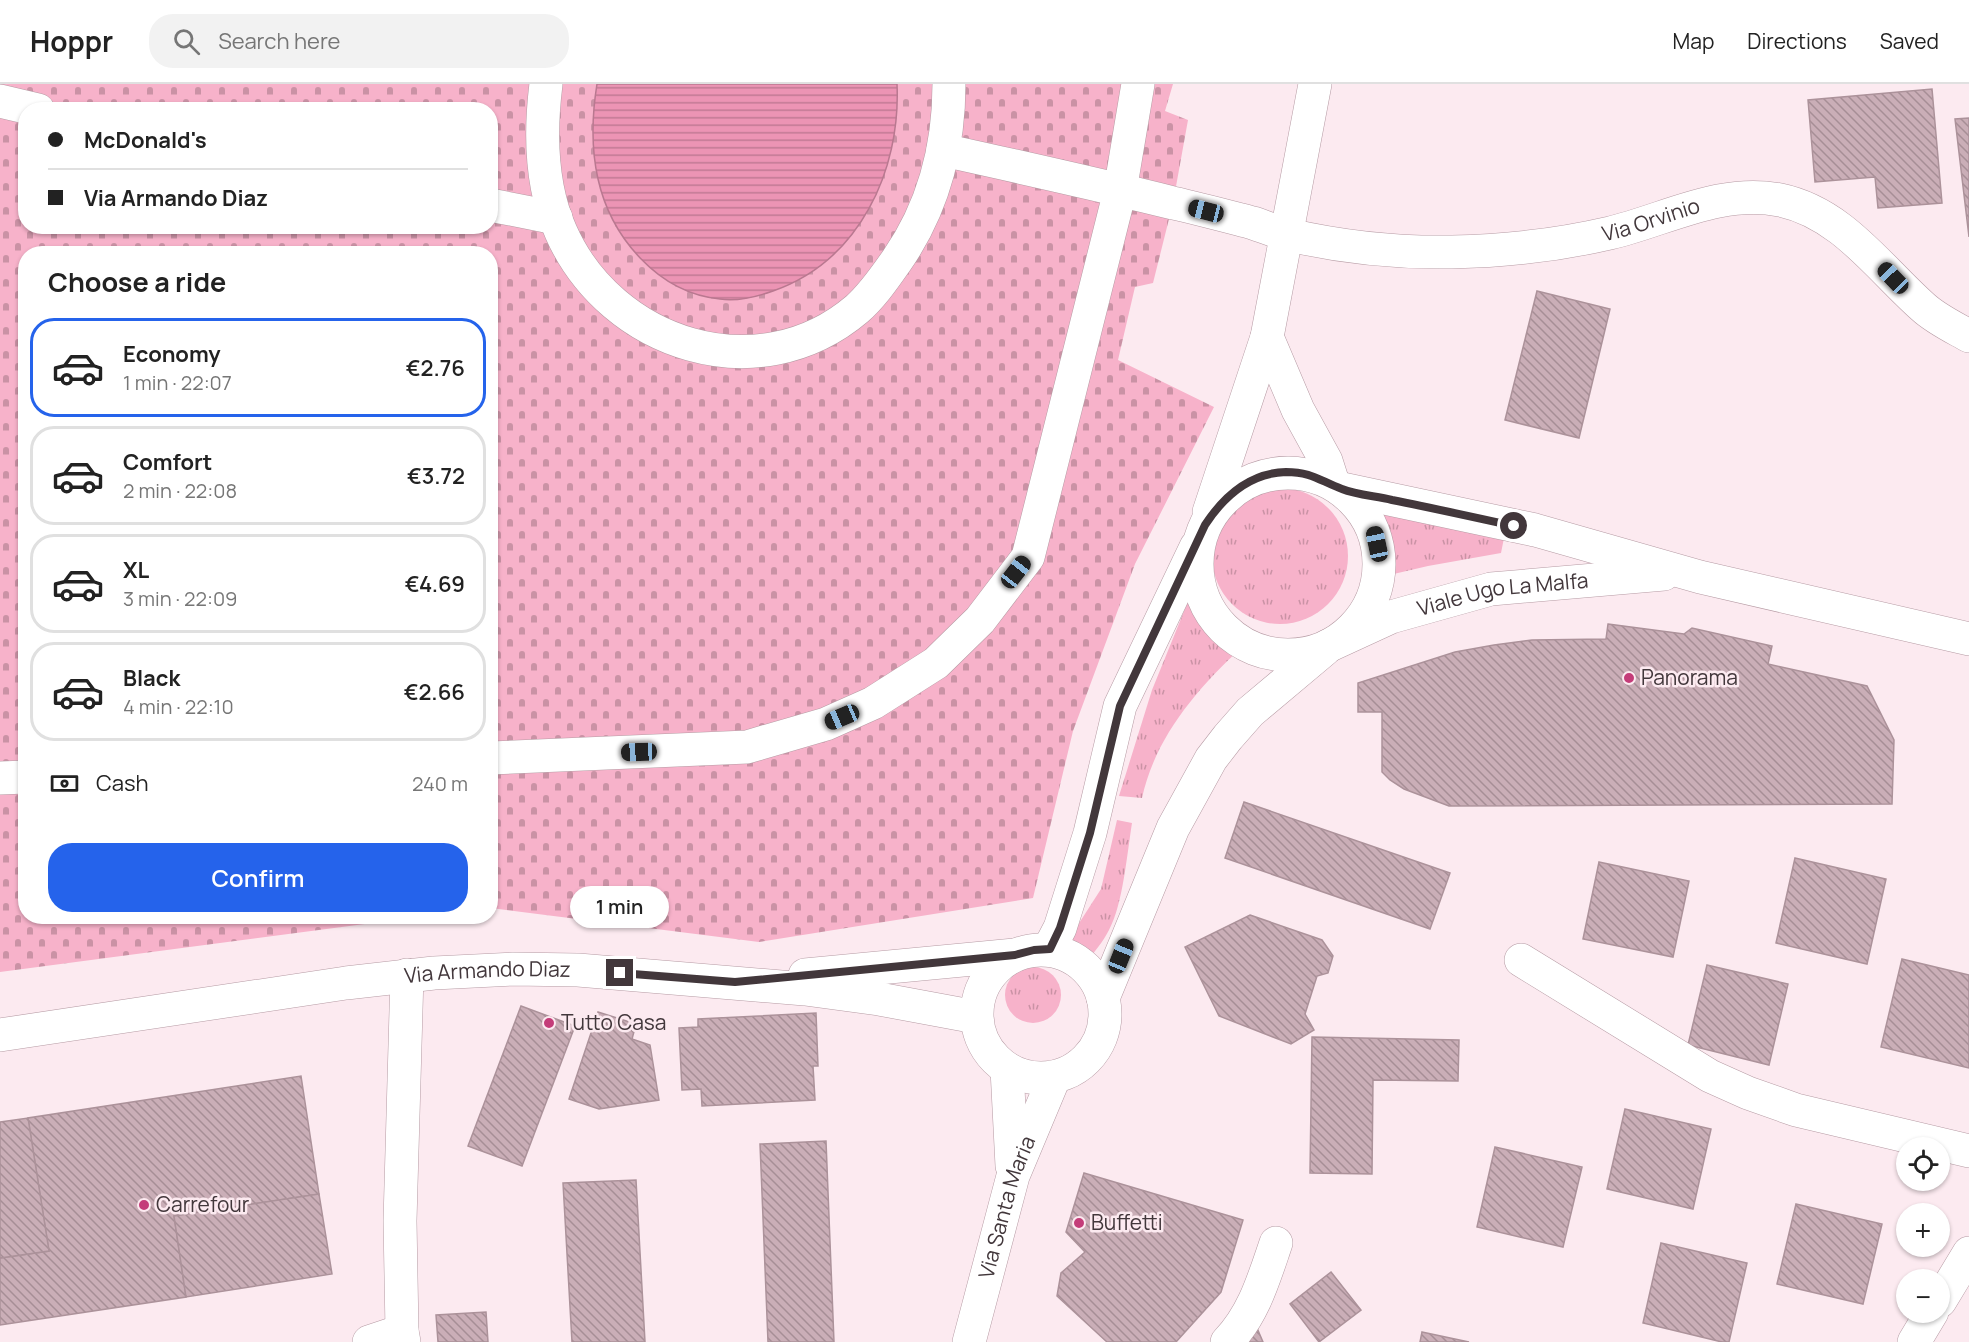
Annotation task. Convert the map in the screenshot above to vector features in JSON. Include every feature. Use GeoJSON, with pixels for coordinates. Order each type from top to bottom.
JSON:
{"type":"FeatureCollection","features":[{"type":"Feature","properties":{"kind":"street"},"geometry":{"type":"LineString","coordinates":[[546,84],[543,124],[548,185],[555,218],[575,258],[589,278],[620,309],[636,321],[674,340],[714,350],[755,350],[799,341],[830,327],[856,310],[871,296],[908,244],[929,200],[944,150],[949,84]]}},
{"type":"Feature","properties":{"kind":"street"},"geometry":{"type":"LineString","coordinates":[[498,758],[747,747],[826,723],[873,703],[936,663],[980,620],[1028,557],[1120,191],[1138,84]]}},
{"type":"Feature","properties":{"kind":"street"},"geometry":{"type":"LineString","coordinates":[[1315,84],[1268,337],[1203,531],[1197,563],[1200,589],[1211,614],[1228,633],[1251,647],[1276,655],[1303,654],[1329,646]]}},
{"type":"Feature","properties":{"kind":"street"},"geometry":{"type":"LineString","coordinates":[[0,101],[18,105]]}},
{"type":"Feature","properties":{"kind":"street","name":"Via Orvinio"},"geometry":{"type":"LineString","coordinates":[[944,150],[1222,215],[1287,235],[1399,251],[1449,252],[1542,246],[1608,234],[1725,200],[1760,198],[1781,200],[1804,208],[1838,227],[1862,247],[1925,309],[1969,336]]}},
{"type":"Feature","properties":{"kind":"street"},"geometry":{"type":"LineString","coordinates":[[498,207],[555,218]]}},
{"type":"Feature","properties":{"kind":"street"},"geometry":{"type":"LineString","coordinates":[[1268,337],[1298,410],[1337,486]]}},
{"type":"Feature","properties":{"kind":"street"},"geometry":{"type":"LineString","coordinates":[[1050,949],[1060,928],[1090,833],[1120,706],[1203,531],[1219,504],[1237,487],[1260,477],[1285,472],[1309,474],[1337,486],[1361,508],[1375,531],[1380,558],[1378,585],[1368,610],[1351,631],[1329,646],[1251,712],[1211,759],[1173,828],[1103,998]]}},
{"type":"Feature","properties":{"kind":"street","name":"Viale Ugo La Malfa"},"geometry":{"type":"LineString","coordinates":[[1337,486],[1535,530],[1711,580],[1969,639]]}},
{"type":"Feature","properties":{"kind":"street","name":"Viale Ugo La Malfa"},"geometry":{"type":"LineString","coordinates":[[1329,646],[1391,617],[1491,589],[1686,572]]}},
{"type":"Feature","properties":{"kind":"street"},"geometry":{"type":"LineString","coordinates":[[0,778],[18,777]]}},
{"type":"Feature","properties":{"kind":"street"},"geometry":{"type":"LineString","coordinates":[[735,982],[1015,955],[1050,949],[1071,957],[1086,968],[1103,998],[1106,1019],[1101,1039],[1090,1057],[1074,1070],[1054,1078],[1035,1079],[1017,1075],[988,1052],[979,1036],[976,1017],[978,998],[986,980],[999,965],[1015,955]]}},
{"type":"Feature","properties":{"kind":"street"},"geometry":{"type":"LineString","coordinates":[[1521,960],[1710,1076],[1748,1093],[1796,1110],[1969,1151]]}},
{"type":"Feature","properties":{"kind":"street","name":"Via Armando Diaz"},"geometry":{"type":"LineString","coordinates":[[0,1035],[346,983],[407,975],[490,969],[556,969],[735,982],[879,999],[976,1017]]}},
{"type":"Feature","properties":{"kind":"street"},"geometry":{"type":"LineString","coordinates":[[369,1342],[403,1336],[400,1221],[407,975]]}},
{"type":"Feature","properties":{"kind":"street","name":"Via Santa Maria"},"geometry":{"type":"LineString","coordinates":[[1007,1069],[1013,1176]]}},
{"type":"Feature","properties":{"kind":"street","name":"Via Santa Maria"},"geometry":{"type":"LineString","coordinates":[[969,1342],[1013,1176],[1054,1078]]}},
{"type":"Feature","properties":{"kind":"street"},"geometry":{"type":"LineString","coordinates":[[1227,1342],[1251,1310],[1276,1243]]}},
{"type":"Feature","properties":{"kind":"street"},"geometry":{"type":"LineString","coordinates":[[1950,1284],[1969,1253]]}},
{"type":"Feature","properties":{"kind":"street"},"geometry":{"type":"LineString","coordinates":[[1914,1342],[1925,1323]]}},
{"type":"Feature","properties":{"kind":"green space"},"geometry":{"type":"Polygon","coordinates":[[[0,84],[1173,84],[1165,111],[1188,120],[1173,203],[1153,283],[1135,287],[1118,360],[1214,407],[1135,564],[1073,731],[1033,898],[759,942],[498,909],[498,246],[18,246],[18,924],[365,924],[0,972],[0,84]]]}},
{"type":"Feature","properties":{"kind":"green space"},"geometry":{"type":"Polygon","coordinates":[[[1280,488],[1306,493],[1328,508],[1343,530],[1348,556],[1343,582],[1328,604],[1306,619],[1280,624],[1254,619],[1232,604],[1217,582],[1212,556],[1217,530],[1232,508],[1254,493],[1280,488]]]}},
{"type":"Feature","properties":{"kind":"green space"},"geometry":{"type":"Polygon","coordinates":[[[1376,509],[1504,538],[1501,553],[1385,576],[1385,542],[1376,509]]]}},
{"type":"Feature","properties":{"kind":"green space"},"geometry":{"type":"Polygon","coordinates":[[[1189,599],[1214,628],[1240,649],[1208,681],[1179,716],[1157,755],[1142,798],[1119,796],[1152,690],[1189,599]]]}},
{"type":"Feature","properties":{"kind":"green space"},"geometry":{"type":"Polygon","coordinates":[[[1117,820],[1132,823],[1121,893],[1109,930],[1087,961],[1065,945],[1101,889],[1117,820]]]}},
{"type":"Feature","properties":{"kind":"green space"},"geometry":{"type":"Polygon","coordinates":[[[1033,967],[1044,969],[1053,975],[1059,984],[1061,995],[1059,1006],[1053,1015],[1044,1021],[1033,1023],[1022,1021],[1013,1015],[1007,1006],[1005,995],[1007,984],[1013,975],[1022,969],[1033,967]]]}},
{"type":"Feature","properties":{"kind":"shaded area"},"geometry":{"type":"Polygon","coordinates":[[[597,84],[897,84],[896,117],[891,149],[882,180],[869,209],[851,235],[829,258],[803,277],[760,295],[733,300],[697,294],[677,286],[658,274],[641,258],[626,241],[604,201],[593,143],[597,84]]]}},
{"type":"Feature","properties":{"kind":"building"},"geometry":{"type":"Polygon","coordinates":[[[1932,89],[1942,203],[1878,208],[1875,177],[1815,182],[1808,100],[1932,89]]]}},
{"type":"Feature","properties":{"kind":"building"},"geometry":{"type":"Polygon","coordinates":[[[1969,118],[1969,237],[1955,119],[1969,118]]]}},
{"type":"Feature","properties":{"kind":"building"},"geometry":{"type":"Polygon","coordinates":[[[1537,291],[1610,309],[1579,438],[1505,420],[1537,291]]]}},
{"type":"Feature","properties":{"kind":"building"},"geometry":{"type":"Polygon","coordinates":[[[1608,624],[1684,634],[1692,628],[1772,646],[1768,664],[1867,686],[1894,740],[1892,804],[1449,806],[1404,789],[1382,772],[1382,712],[1358,712],[1358,683],[1455,652],[1494,645],[1532,640],[1606,639],[1608,624]]]}},
{"type":"Feature","properties":{"kind":"building"},"geometry":{"type":"Polygon","coordinates":[[[1244,802],[1450,873],[1430,929],[1225,858],[1244,802]]]}},
{"type":"Feature","properties":{"kind":"building"},"geometry":{"type":"Polygon","coordinates":[[[1795,858],[1886,879],[1867,964],[1776,943],[1795,858]]]}},
{"type":"Feature","properties":{"kind":"building"},"geometry":{"type":"Polygon","coordinates":[[[1599,862],[1689,881],[1673,957],[1583,939],[1599,862]]]}},
{"type":"Feature","properties":{"kind":"building"},"geometry":{"type":"Polygon","coordinates":[[[1250,915],[1322,940],[1333,956],[1328,973],[1317,976],[1305,1014],[1314,1030],[1291,1044],[1219,1016],[1185,947],[1250,915]]]}},
{"type":"Feature","properties":{"kind":"building"},"geometry":{"type":"Polygon","coordinates":[[[1902,959],[1969,975],[1969,1068],[1881,1047],[1902,959]]]}},
{"type":"Feature","properties":{"kind":"building"},"geometry":{"type":"Polygon","coordinates":[[[1707,965],[1788,984],[1769,1065],[1688,1045],[1707,965]]]}},
{"type":"Feature","properties":{"kind":"building"},"geometry":{"type":"Polygon","coordinates":[[[521,1006],[575,1026],[522,1166],[468,1146],[521,1006]]]}},
{"type":"Feature","properties":{"kind":"building"},"geometry":{"type":"Polygon","coordinates":[[[598,1012],[636,1024],[632,1039],[650,1045],[659,1100],[599,1109],[569,1099],[598,1012]]]}},
{"type":"Feature","properties":{"kind":"building"},"geometry":{"type":"Polygon","coordinates":[[[816,1013],[818,1066],[813,1066],[815,1100],[702,1106],[701,1089],[682,1090],[679,1028],[698,1027],[698,1019],[816,1013]]]}},
{"type":"Feature","properties":{"kind":"building"},"geometry":{"type":"Polygon","coordinates":[[[1312,1037],[1459,1040],[1458,1081],[1373,1080],[1372,1174],[1310,1173],[1312,1037]]]}},
{"type":"Feature","properties":{"kind":"building","name":"Carrefour"},"geometry":{"type":"Polygon","coordinates":[[[301,1076],[319,1194],[174,1216],[186,1297],[0,1325],[0,1258],[49,1251],[28,1118],[301,1076]]]}},
{"type":"Feature","properties":{"kind":"building"},"geometry":{"type":"Polygon","coordinates":[[[1625,1109],[1711,1129],[1693,1209],[1607,1189],[1625,1109]]]}},
{"type":"Feature","properties":{"kind":"building"},"geometry":{"type":"Polygon","coordinates":[[[28,1118],[49,1251],[0,1258],[0,1122],[28,1118]]]}},
{"type":"Feature","properties":{"kind":"building"},"geometry":{"type":"Polygon","coordinates":[[[826,1141],[834,1342],[768,1342],[760,1144],[826,1141]]]}},
{"type":"Feature","properties":{"kind":"building"},"geometry":{"type":"Polygon","coordinates":[[[1495,1147],[1582,1167],[1563,1247],[1477,1227],[1495,1147]]]}},
{"type":"Feature","properties":{"kind":"building"},"geometry":{"type":"Polygon","coordinates":[[[1084,1173],[1243,1220],[1221,1292],[1176,1342],[1107,1342],[1057,1296],[1061,1273],[1085,1252],[1066,1232],[1084,1173]]]}},
{"type":"Feature","properties":{"kind":"building"},"geometry":{"type":"Polygon","coordinates":[[[636,1180],[645,1342],[572,1342],[563,1183],[636,1180]]]}},
{"type":"Feature","properties":{"kind":"building"},"geometry":{"type":"Polygon","coordinates":[[[319,1194],[332,1274],[186,1297],[174,1216],[319,1194]]]}},
{"type":"Feature","properties":{"kind":"building"},"geometry":{"type":"Polygon","coordinates":[[[1796,1204],[1882,1224],[1863,1304],[1777,1284],[1796,1204]]]}},
{"type":"Feature","properties":{"kind":"building"},"geometry":{"type":"Polygon","coordinates":[[[1661,1243],[1747,1263],[1729,1342],[1643,1323],[1661,1243]]]}},
{"type":"Feature","properties":{"kind":"building"},"geometry":{"type":"Polygon","coordinates":[[[1331,1272],[1361,1310],[1319,1342],[1290,1304],[1331,1272]]]}},
{"type":"Feature","properties":{"kind":"building"},"geometry":{"type":"Polygon","coordinates":[[[486,1312],[488,1342],[438,1342],[436,1315],[486,1312]]]}},
{"type":"Feature","properties":{"kind":"building"},"geometry":{"type":"Polygon","coordinates":[[[1257,1328],[1263,1342],[1241,1342],[1257,1328]]]}},
{"type":"Feature","properties":{"kind":"building"},"geometry":{"type":"Polygon","coordinates":[[[1422,1332],[1469,1342],[1420,1342],[1422,1332]]]}},
{"type":"Feature","properties":{"kind":"place","name":"Panorama"},"geometry":{"type":"Point","coordinates":[1629,678]}},
{"type":"Feature","properties":{"kind":"place","name":"Tutto Casa"},"geometry":{"type":"Point","coordinates":[549,1023]}},
{"type":"Feature","properties":{"kind":"place","name":"Carrefour"},"geometry":{"type":"Point","coordinates":[144,1205]}},
{"type":"Feature","properties":{"kind":"place","name":"Buffetti"},"geometry":{"type":"Point","coordinates":[1079,1223]}},
{"type":"Feature","properties":{"kind":"route"},"geometry":{"type":"LineString","coordinates":[[620,973],[735,982],[1015,955],[1050,949],[1060,928],[1090,833],[1120,706],[1205,525],[1219,504],[1237,487],[1260,477],[1285,472],[1309,474],[1342,489],[1514,526]]}}]}
